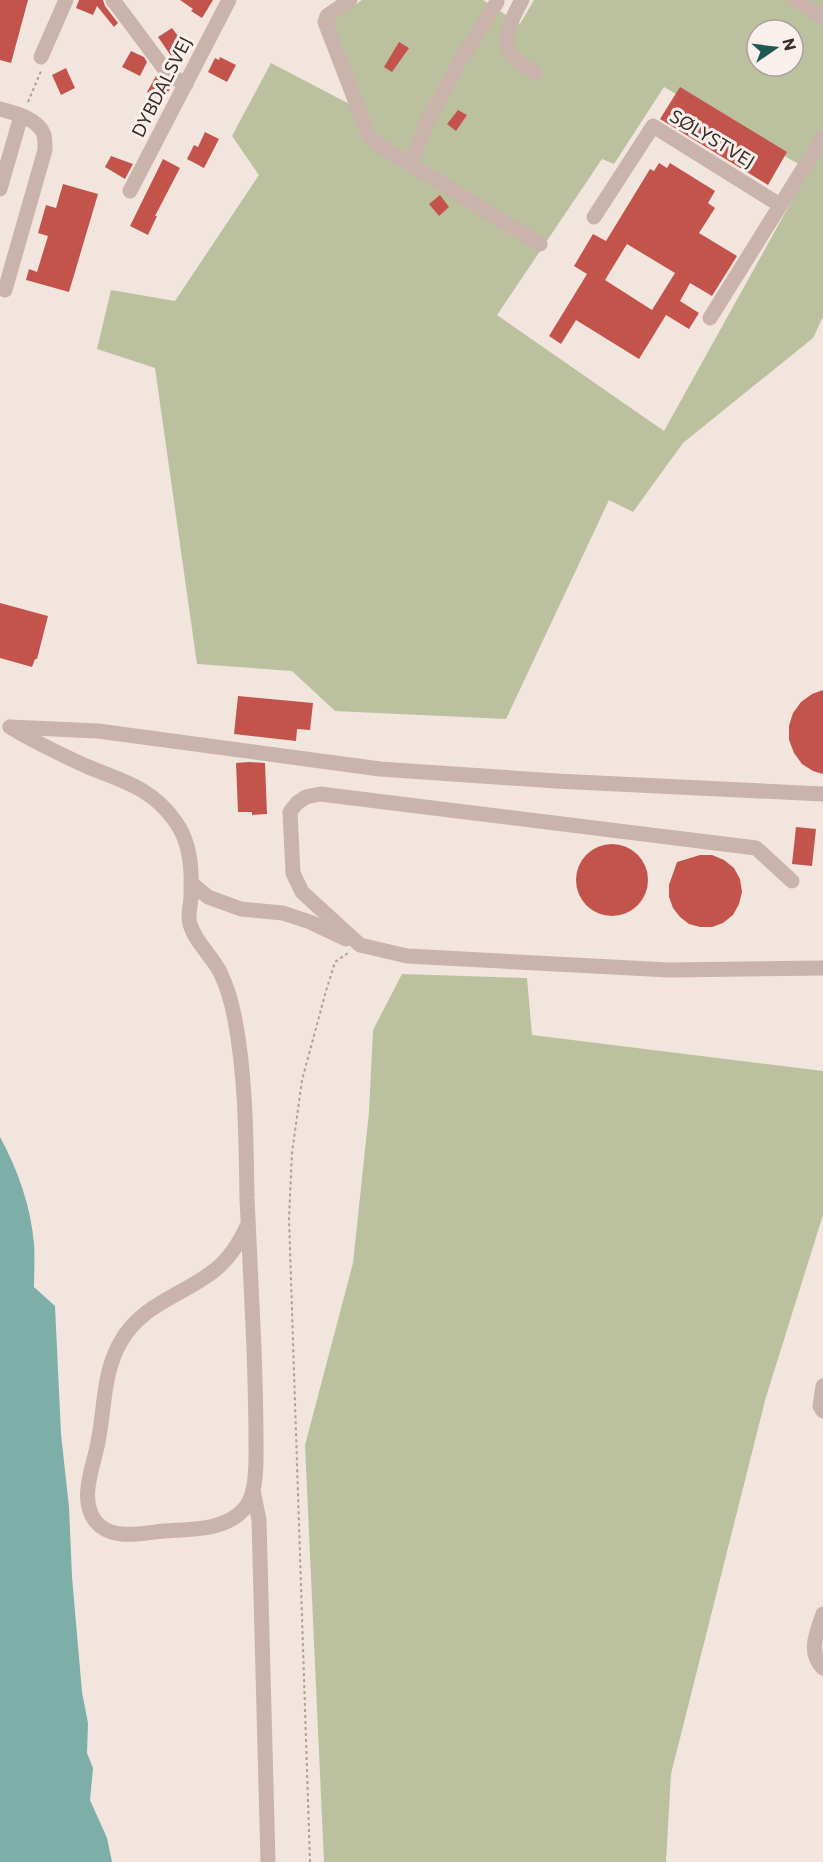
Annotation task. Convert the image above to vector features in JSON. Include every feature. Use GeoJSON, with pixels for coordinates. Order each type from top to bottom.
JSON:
{"type":"FeatureCollection","features":[{"type":"Feature","properties":{"kind":"street"},"geometry":{"type":"LineString","coordinates":[[41,57],[66,0]]}},
{"type":"Feature","properties":{"kind":"street"},"geometry":{"type":"LineString","coordinates":[[113,0],[169,75],[186,84]]}},
{"type":"Feature","properties":{"kind":"street","name":"DYBDALSVEJ"},"geometry":{"type":"LineString","coordinates":[[130,191],[229,0]]}},
{"type":"Feature","properties":{"kind":"street"},"geometry":{"type":"LineString","coordinates":[[350,0],[327,16],[325,22],[368,134],[380,146],[540,244]]}},
{"type":"Feature","properties":{"kind":"street"},"geometry":{"type":"LineString","coordinates":[[796,0],[823,17]]}},
{"type":"Feature","properties":{"kind":"street"},"geometry":{"type":"LineString","coordinates":[[411,164],[426,124],[495,1],[519,6],[507,37],[508,46],[511,55],[535,74]]}},
{"type":"Feature","properties":{"kind":"street"},"geometry":{"type":"LineString","coordinates":[[0,109],[38,125],[44,135],[45,150],[5,290]]}},
{"type":"Feature","properties":{"kind":"street"},"geometry":{"type":"LineString","coordinates":[[0,189],[7,141],[21,116]]}},
{"type":"Feature","properties":{"kind":"street","name":"SØLYSTVEJ"},"geometry":{"type":"LineString","coordinates":[[594,217],[653,126],[780,205]]}},
{"type":"Feature","properties":{"kind":"street"},"geometry":{"type":"LineString","coordinates":[[710,318],[823,137]]}},
{"type":"Feature","properties":{"kind":"street"},"geometry":{"type":"LineString","coordinates":[[5,726],[98,730],[380,769],[556,781],[823,794]]}},
{"type":"Feature","properties":{"kind":"street"},"geometry":{"type":"LineString","coordinates":[[5,726],[87,766],[134,784],[156,799],[178,824],[190,854],[191,884],[188,921],[194,934],[220,972],[234,1018],[240,1058],[246,1139],[256,1408],[256,1458],[253,1490],[246,1508],[231,1520],[214,1526],[127,1534],[110,1533],[101,1527],[91,1515],[88,1501],[89,1477],[101,1430],[108,1378],[118,1345],[130,1327],[144,1313],[215,1270],[241,1240],[248,1224]]}},
{"type":"Feature","properties":{"kind":"street"},"geometry":{"type":"LineString","coordinates":[[360,945],[302,892],[293,873],[290,812],[297,802],[306,796],[332,795],[756,848],[792,881]]}},
{"type":"Feature","properties":{"kind":"street"},"geometry":{"type":"LineString","coordinates":[[191,884],[208,897],[241,909],[283,914],[310,922],[360,945],[407,956],[669,970],[823,968]]}},
{"type":"Feature","properties":{"kind":"street"},"geometry":{"type":"LineString","coordinates":[[823,1386],[820,1406],[823,1411]]}},
{"type":"Feature","properties":{"kind":"street"},"geometry":{"type":"LineString","coordinates":[[253,1490],[260,1520],[268,1862]]}},
{"type":"Feature","properties":{"kind":"street"},"geometry":{"type":"LineString","coordinates":[[823,1614],[813,1646],[818,1663],[823,1668]]}},
{"type":"Feature","properties":{"kind":"path"},"geometry":{"type":"LineString","coordinates":[[21,116],[43,66],[41,57]]}},
{"type":"Feature","properties":{"kind":"path"},"geometry":{"type":"LineString","coordinates":[[310,1862],[289,1218],[292,1164],[302,1080],[335,962],[360,945]]}},
{"type":"Feature","properties":{"kind":"green space"},"geometry":{"type":"Polygon","coordinates":[[[362,0],[483,0],[520,24],[534,0],[823,0],[823,317],[813,338],[683,443],[633,512],[609,500],[506,719],[335,711],[292,671],[197,664],[155,368],[97,349],[111,290],[175,301],[259,175],[232,136],[271,63],[361,110],[328,24],[362,0]],[[664,87],[614,164],[602,159],[497,315],[664,431],[809,170],[664,87]]]}},
{"type":"Feature","properties":{"kind":"green space"},"geometry":{"type":"Polygon","coordinates":[[[402,974],[527,978],[532,1035],[823,1071],[823,1215],[766,1397],[671,1774],[666,1862],[324,1862],[305,1445],[353,1263],[369,1112],[373,1030],[402,974]]]}},
{"type":"Feature","properties":{"kind":"water"},"geometry":{"type":"Polygon","coordinates":[[[0,1137],[18,1176],[30,1216],[34,1244],[34,1287],[55,1306],[61,1434],[69,1507],[72,1577],[82,1692],[88,1723],[87,1753],[93,1768],[90,1800],[107,1838],[112,1862],[0,1862],[0,1137]]]}},
{"type":"Feature","properties":{"kind":"building"},"geometry":{"type":"Polygon","coordinates":[[[0,0],[28,0],[11,63],[0,60],[0,0]]]}},
{"type":"Feature","properties":{"kind":"building"},"geometry":{"type":"Polygon","coordinates":[[[79,0],[103,0],[118,23],[114,27],[97,6],[93,15],[76,8],[79,0]]]}},
{"type":"Feature","properties":{"kind":"building"},"geometry":{"type":"Polygon","coordinates":[[[180,0],[213,0],[202,18],[180,0]]]}},
{"type":"Feature","properties":{"kind":"building"},"geometry":{"type":"Polygon","coordinates":[[[172,28],[187,48],[175,56],[171,56],[158,37],[172,28]]]}},
{"type":"Feature","properties":{"kind":"building"},"geometry":{"type":"Polygon","coordinates":[[[399,42],[409,48],[392,72],[384,67],[399,42]]]}},
{"type":"Feature","properties":{"kind":"building"},"geometry":{"type":"Polygon","coordinates":[[[131,51],[144,57],[147,62],[140,76],[122,67],[131,51]]]}},
{"type":"Feature","properties":{"kind":"building"},"geometry":{"type":"Polygon","coordinates":[[[220,57],[236,65],[227,82],[208,72],[215,58],[219,60],[220,57]]]}},
{"type":"Feature","properties":{"kind":"building"},"geometry":{"type":"Polygon","coordinates":[[[66,68],[75,88],[61,95],[52,75],[66,68]]]}},
{"type":"Feature","properties":{"kind":"building"},"geometry":{"type":"Polygon","coordinates":[[[156,76],[171,87],[163,101],[147,92],[156,76]]]}},
{"type":"Feature","properties":{"kind":"building"},"geometry":{"type":"Polygon","coordinates":[[[680,87],[787,152],[768,185],[660,119],[680,87]]]}},
{"type":"Feature","properties":{"kind":"building"},"geometry":{"type":"Polygon","coordinates":[[[458,110],[467,115],[456,131],[447,124],[458,110]]]}},
{"type":"Feature","properties":{"kind":"building"},"geometry":{"type":"Polygon","coordinates":[[[205,132],[219,139],[204,168],[187,159],[194,145],[198,147],[205,132]]]}},
{"type":"Feature","properties":{"kind":"building"},"geometry":{"type":"Polygon","coordinates":[[[111,156],[133,164],[125,179],[105,167],[111,156]]]}},
{"type":"Feature","properties":{"kind":"building"},"geometry":{"type":"Polygon","coordinates":[[[163,159],[180,168],[155,216],[157,216],[148,235],[130,226],[163,159]]]}},
{"type":"Feature","properties":{"kind":"building"},"geometry":{"type":"Polygon","coordinates":[[[659,163],[667,168],[670,163],[715,191],[708,203],[715,208],[699,233],[737,256],[712,296],[690,283],[680,301],[699,313],[689,329],[666,315],[639,359],[576,320],[561,344],[549,336],[587,274],[574,266],[593,234],[606,241],[650,169],[654,171],[659,163]],[[627,244],[605,280],[652,310],[675,273],[627,244]]]}},
{"type":"Feature","properties":{"kind":"building"},"geometry":{"type":"Polygon","coordinates":[[[63,184],[98,194],[69,292],[26,280],[29,269],[37,272],[48,236],[38,233],[46,205],[56,208],[63,184]]]}},
{"type":"Feature","properties":{"kind":"building"},"geometry":{"type":"Polygon","coordinates":[[[440,195],[449,207],[439,216],[429,204],[440,195]]]}},
{"type":"Feature","properties":{"kind":"building"},"geometry":{"type":"Polygon","coordinates":[[[0,603],[48,616],[37,659],[32,667],[0,658],[0,603]]]}},
{"type":"Feature","properties":{"kind":"building"},"geometry":{"type":"Polygon","coordinates":[[[823,690],[823,774],[802,764],[794,753],[789,740],[789,726],[793,713],[801,702],[823,690]]]}},
{"type":"Feature","properties":{"kind":"building"},"geometry":{"type":"Polygon","coordinates":[[[238,696],[313,703],[310,730],[297,729],[296,741],[234,734],[238,696]]]}},
{"type":"Feature","properties":{"kind":"building"},"geometry":{"type":"Polygon","coordinates":[[[236,763],[265,763],[267,814],[252,815],[252,812],[238,812],[236,763]]]}},
{"type":"Feature","properties":{"kind":"building"},"geometry":{"type":"Polygon","coordinates":[[[796,827],[816,829],[812,866],[792,864],[796,827]]]}},
{"type":"Feature","properties":{"kind":"building"},"geometry":{"type":"Polygon","coordinates":[[[612,844],[626,847],[638,854],[645,866],[648,880],[645,894],[638,906],[626,913],[612,916],[598,913],[586,906],[579,894],[576,880],[579,866],[586,854],[598,847],[612,844]]]}},
{"type":"Feature","properties":{"kind":"building"},"geometry":{"type":"Polygon","coordinates":[[[700,855],[712,855],[724,860],[734,868],[740,879],[742,892],[733,915],[723,923],[712,927],[689,924],[673,908],[669,897],[669,885],[677,862],[700,855]]]}}]}
